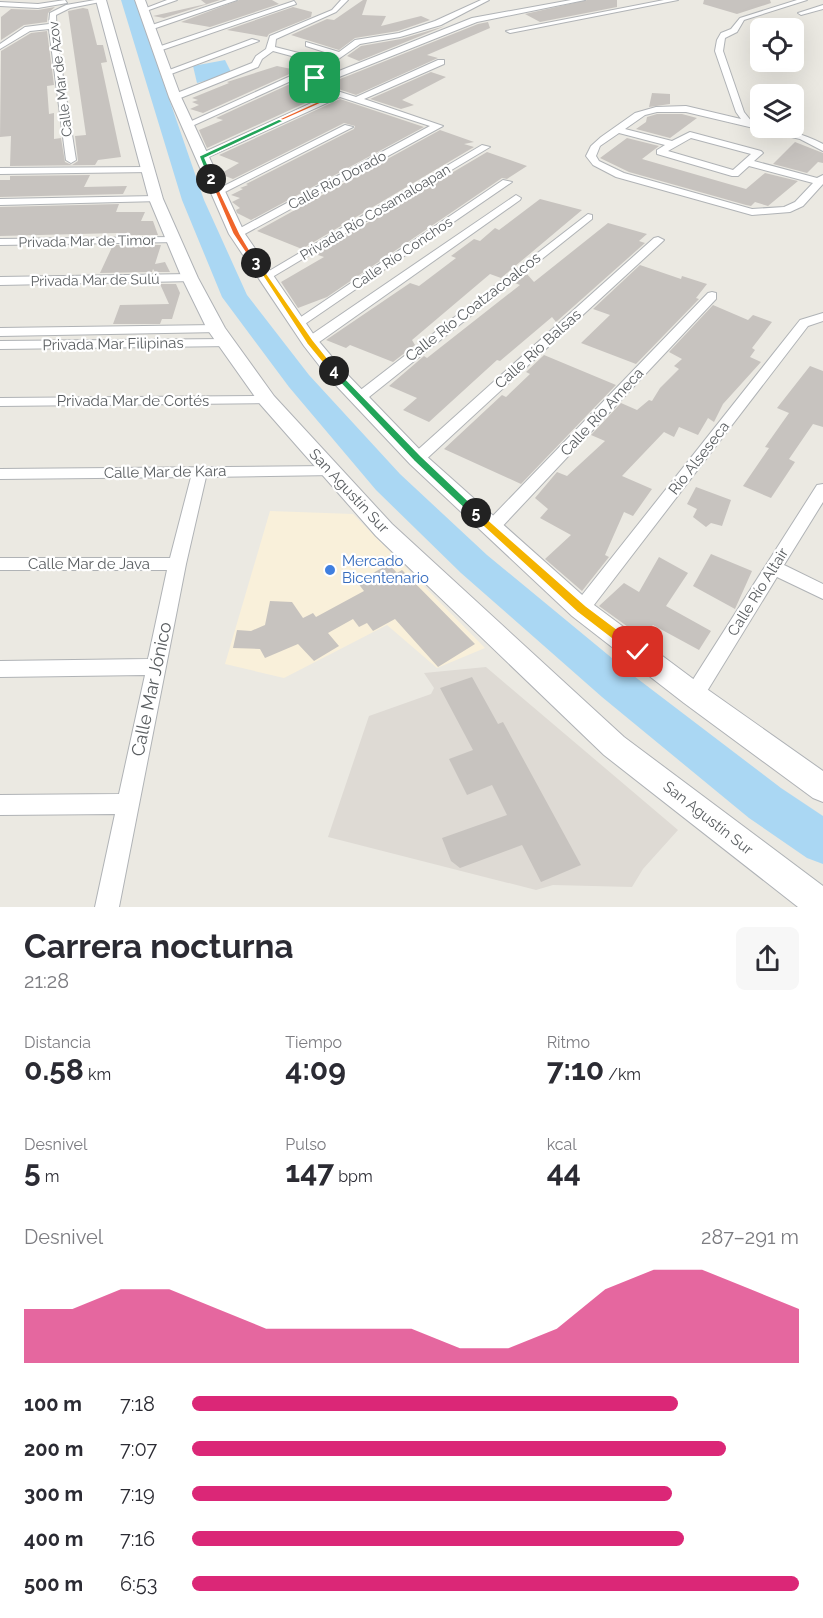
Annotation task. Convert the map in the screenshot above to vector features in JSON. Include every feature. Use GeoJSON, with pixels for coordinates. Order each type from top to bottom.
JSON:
{"type":"FeatureCollection","features":[{"type":"Feature","properties":{"kind":"main road","name":"San Agustín Sur"},"geometry":{"type":"LineString","coordinates":[[101,0],[156,199],[173,240],[221,336],[267,400],[384,530],[614,746],[823,906]]}},
{"type":"Feature","properties":{"kind":"main road"},"geometry":{"type":"LineString","coordinates":[[144,12],[168,72],[175,97],[237,234],[310,342],[417,459],[582,609],[823,788]]}},
{"type":"Feature","properties":{"kind":"street"},"geometry":{"type":"LineString","coordinates":[[0,4],[38,6],[74,0]]}},
{"type":"Feature","properties":{"kind":"street","name":"Calle Mar de Azov"},"geometry":{"type":"LineString","coordinates":[[71,160],[52,26],[54,11],[101,0]]}},
{"type":"Feature","properties":{"kind":"street"},"geometry":{"type":"LineString","coordinates":[[144,12],[174,0]]}},
{"type":"Feature","properties":{"kind":"street"},"geometry":{"type":"LineString","coordinates":[[144,12],[234,0]]}},
{"type":"Feature","properties":{"kind":"street"},"geometry":{"type":"LineString","coordinates":[[271,48],[270,42],[278,34],[334,11],[345,0]]}},
{"type":"Feature","properties":{"kind":"street"},"geometry":{"type":"LineString","coordinates":[[315,78],[328,63],[358,42],[400,35],[438,23],[486,0]]}},
{"type":"Feature","properties":{"kind":"street"},"geometry":{"type":"LineString","coordinates":[[475,20],[481,15],[536,0]]}},
{"type":"Feature","properties":{"kind":"street"},"geometry":{"type":"LineString","coordinates":[[510,31],[609,12],[638,9],[675,0]]}},
{"type":"Feature","properties":{"kind":"street"},"geometry":{"type":"LineString","coordinates":[[749,124],[740,112],[719,51],[719,41],[725,33],[734,30],[735,24],[746,17],[804,0]]}},
{"type":"Feature","properties":{"kind":"street"},"geometry":{"type":"LineString","coordinates":[[189,124],[302,79],[336,75],[475,20],[583,2]]}},
{"type":"Feature","properties":{"kind":"street"},"geometry":{"type":"LineString","coordinates":[[159,48],[294,3]]}},
{"type":"Feature","properties":{"kind":"street"},"geometry":{"type":"LineString","coordinates":[[801,13],[823,7]]}},
{"type":"Feature","properties":{"kind":"street"},"geometry":{"type":"LineString","coordinates":[[598,8],[609,12]]}},
{"type":"Feature","properties":{"kind":"street"},"geometry":{"type":"LineString","coordinates":[[0,47],[28,29],[52,26]]}},
{"type":"Feature","properties":{"kind":"street"},"geometry":{"type":"LineString","coordinates":[[168,72],[255,42]]}},
{"type":"Feature","properties":{"kind":"street"},"geometry":{"type":"LineString","coordinates":[[309,44],[341,56]]}},
{"type":"Feature","properties":{"kind":"street"},"geometry":{"type":"LineString","coordinates":[[271,48],[328,63]]}},
{"type":"Feature","properties":{"kind":"street"},"geometry":{"type":"LineString","coordinates":[[175,97],[255,65],[271,48]]}},
{"type":"Feature","properties":{"kind":"street"},"geometry":{"type":"LineString","coordinates":[[302,79],[358,99],[441,62]]}},
{"type":"Feature","properties":{"kind":"street"},"geometry":{"type":"LineString","coordinates":[[201,157],[339,94]]}},
{"type":"Feature","properties":{"kind":"street","name":"Calle Río Dorado"},"geometry":{"type":"LineString","coordinates":[[237,234],[438,126],[358,99]]}},
{"type":"Feature","properties":{"kind":"street"},"geometry":{"type":"LineString","coordinates":[[749,124],[698,111],[665,108],[642,113],[592,149],[591,156],[596,163],[620,175],[752,212],[786,210],[799,204],[819,183]]}},
{"type":"Feature","properties":{"kind":"street"},"geometry":{"type":"LineString","coordinates":[[217,192],[348,127]]}},
{"type":"Feature","properties":{"kind":"street"},"geometry":{"type":"LineString","coordinates":[[618,130],[672,144]]}},
{"type":"Feature","properties":{"kind":"street"},"geometry":{"type":"LineString","coordinates":[[690,135],[758,153],[749,164],[735,174],[660,153],[690,135]]}},
{"type":"Feature","properties":{"kind":"street"},"geometry":{"type":"LineString","coordinates":[[804,138],[823,148]]}},
{"type":"Feature","properties":{"kind":"street","name":"Privada Río Cosamaloapan"},"geometry":{"type":"LineString","coordinates":[[265,277],[485,147]]}},
{"type":"Feature","properties":{"kind":"street"},"geometry":{"type":"LineString","coordinates":[[0,162],[71,160],[147,165]]}},
{"type":"Feature","properties":{"kind":"street"},"geometry":{"type":"LineString","coordinates":[[749,164],[819,183]]}},
{"type":"Feature","properties":{"kind":"street"},"geometry":{"type":"LineString","coordinates":[[0,171],[147,165]]}},
{"type":"Feature","properties":{"kind":"street","name":"Calle Río Conchos"},"geometry":{"type":"LineString","coordinates":[[298,323],[507,182]]}},
{"type":"Feature","properties":{"kind":"street"},"geometry":{"type":"LineString","coordinates":[[819,183],[823,197]]}},
{"type":"Feature","properties":{"kind":"street","name":"Calle Río Conchos"},"geometry":{"type":"LineString","coordinates":[[310,342],[516,198]]}},
{"type":"Feature","properties":{"kind":"street"},"geometry":{"type":"LineString","coordinates":[[0,202],[156,199]]}},
{"type":"Feature","properties":{"kind":"street","name":"Calle Río Coatzacoalcos"},"geometry":{"type":"LineString","coordinates":[[359,398],[588,217]]}},
{"type":"Feature","properties":{"kind":"street","name":"Privada Mar de Timor"},"geometry":{"type":"LineString","coordinates":[[0,242],[173,240]]}},
{"type":"Feature","properties":{"kind":"street","name":"Calle Río Balsas"},"geometry":{"type":"LineString","coordinates":[[417,459],[658,240]]}},
{"type":"Feature","properties":{"kind":"street","name":"Privada Mar de Sulú"},"geometry":{"type":"LineString","coordinates":[[0,281],[190,278]]}},
{"type":"Feature","properties":{"kind":"street","name":"Calle Río Ameca"},"geometry":{"type":"LineString","coordinates":[[491,528],[712,296]]}},
{"type":"Feature","properties":{"kind":"street","name":"Río Alseseca"},"geometry":{"type":"LineString","coordinates":[[582,609],[804,324],[823,317]]}},
{"type":"Feature","properties":{"kind":"street","name":"Privada Mar Filipinas"},"geometry":{"type":"LineString","coordinates":[[0,332],[221,336]]}},
{"type":"Feature","properties":{"kind":"street","name":"Privada Mar Filipinas"},"geometry":{"type":"LineString","coordinates":[[0,345],[221,336]]}},
{"type":"Feature","properties":{"kind":"street","name":"Privada Mar de Cortés"},"geometry":{"type":"LineString","coordinates":[[0,402],[267,400]]}},
{"type":"Feature","properties":{"kind":"street","name":"Calle Mar Jónico"},"geometry":{"type":"LineString","coordinates":[[106,907],[177,564],[200,471]]}},
{"type":"Feature","properties":{"kind":"street","name":"Calle Mar de Kara"},"geometry":{"type":"LineString","coordinates":[[0,474],[330,471]]}},
{"type":"Feature","properties":{"kind":"street","name":"Calle Río Altair"},"geometry":{"type":"LineString","coordinates":[[694,694],[823,489]]}},
{"type":"Feature","properties":{"kind":"street","name":"Calle Mar de Java"},"geometry":{"type":"LineString","coordinates":[[0,564],[177,564]]}},
{"type":"Feature","properties":{"kind":"street"},"geometry":{"type":"LineString","coordinates":[[773,567],[823,592]]}},
{"type":"Feature","properties":{"kind":"street"},"geometry":{"type":"LineString","coordinates":[[0,669],[156,667]]}},
{"type":"Feature","properties":{"kind":"street"},"geometry":{"type":"LineString","coordinates":[[0,805],[128,804]]}},
{"type":"Feature","properties":{"kind":"shaded area","name":"Mercado Bicentenario"},"geometry":{"type":"Polygon","coordinates":[[[270,511],[353,514],[485,648],[437,668],[387,625],[284,678],[225,664],[270,511]]]}},
{"type":"Feature","properties":{"kind":"shaded area"},"geometry":{"type":"Polygon","coordinates":[[[486,667],[678,830],[643,869],[632,887],[553,885],[536,890],[328,837],[369,716],[431,694],[434,688],[424,673],[486,667]]]}},
{"type":"Feature","properties":{"kind":"water"},"geometry":{"type":"Polygon","coordinates":[[[225,60],[232,74],[197,83],[193,66],[225,60]]]}},
{"type":"Feature","properties":{"kind":"building"},"geometry":{"type":"Polygon","coordinates":[[[201,0],[220,0],[164,18],[153,16],[206,4],[201,0]]]}},
{"type":"Feature","properties":{"kind":"building"},"geometry":{"type":"Polygon","coordinates":[[[239,0],[272,0],[279,4],[210,27],[181,22],[239,0]]]}},
{"type":"Feature","properties":{"kind":"building"},"geometry":{"type":"Polygon","coordinates":[[[363,0],[367,0],[362,15],[386,16],[381,26],[421,16],[430,20],[398,31],[355,38],[339,50],[291,35],[327,19],[334,20],[363,0]]]}},
{"type":"Feature","properties":{"kind":"building"},"geometry":{"type":"Polygon","coordinates":[[[587,0],[617,0],[617,7],[540,22],[525,14],[587,0]]]}},
{"type":"Feature","properties":{"kind":"building"},"geometry":{"type":"Polygon","coordinates":[[[704,0],[770,0],[771,3],[737,14],[703,4],[704,0]]]}},
{"type":"Feature","properties":{"kind":"building"},"geometry":{"type":"Polygon","coordinates":[[[55,7],[48,13],[47,22],[24,25],[1,40],[1,17],[11,9],[38,10],[55,7]]]}},
{"type":"Feature","properties":{"kind":"building"},"geometry":{"type":"Polygon","coordinates":[[[293,7],[312,12],[311,17],[269,34],[267,37],[227,30],[293,7]]]}},
{"type":"Feature","properties":{"kind":"building"},"geometry":{"type":"Polygon","coordinates":[[[88,9],[97,45],[103,45],[107,62],[101,63],[121,157],[98,160],[95,165],[10,166],[11,136],[0,137],[1,51],[31,33],[47,31],[54,85],[47,86],[49,114],[54,113],[54,139],[61,138],[65,162],[72,165],[78,161],[75,136],[86,135],[68,11],[88,9]]]}},
{"type":"Feature","properties":{"kind":"building"},"geometry":{"type":"Polygon","coordinates":[[[488,22],[490,28],[427,55],[438,58],[356,95],[321,83],[340,79],[488,22]]]}},
{"type":"Feature","properties":{"kind":"building"},"geometry":{"type":"Polygon","coordinates":[[[445,26],[359,61],[347,56],[361,46],[401,39],[445,26]]]}},
{"type":"Feature","properties":{"kind":"building"},"geometry":{"type":"Polygon","coordinates":[[[277,66],[311,73],[299,84],[325,94],[207,148],[199,130],[223,120],[216,118],[303,78],[304,75],[294,72],[203,113],[190,109],[199,105],[192,102],[198,100],[192,98],[229,83],[227,82],[277,66]]]}},
{"type":"Feature","properties":{"kind":"building"},"geometry":{"type":"Polygon","coordinates":[[[431,72],[446,77],[402,100],[414,105],[401,109],[370,99],[431,72]]]}},
{"type":"Feature","properties":{"kind":"building"},"geometry":{"type":"Polygon","coordinates":[[[652,93],[670,94],[670,104],[649,107],[652,93]]]}},
{"type":"Feature","properties":{"kind":"building"},"geometry":{"type":"Polygon","coordinates":[[[340,99],[424,127],[251,220],[237,213],[236,210],[240,208],[232,202],[240,198],[231,195],[243,189],[240,188],[354,129],[355,126],[344,123],[233,179],[220,174],[239,163],[219,155],[340,99]]]}},
{"type":"Feature","properties":{"kind":"building"},"geometry":{"type":"Polygon","coordinates":[[[657,114],[682,114],[697,118],[670,138],[636,129],[646,122],[647,117],[657,114]]]}},
{"type":"Feature","properties":{"kind":"building"},"geometry":{"type":"Polygon","coordinates":[[[440,130],[474,142],[464,144],[474,147],[302,249],[257,231],[440,130]]]}},
{"type":"Feature","properties":{"kind":"building"},"geometry":{"type":"Polygon","coordinates":[[[627,138],[659,146],[642,159],[746,189],[765,173],[798,181],[768,206],[755,202],[751,206],[746,205],[629,172],[600,158],[627,138]]]}},
{"type":"Feature","properties":{"kind":"building"},"geometry":{"type":"Polygon","coordinates":[[[795,142],[823,153],[823,163],[818,162],[807,173],[773,164],[795,142]]]}},
{"type":"Feature","properties":{"kind":"building"},"geometry":{"type":"Polygon","coordinates":[[[487,152],[527,166],[507,179],[502,178],[327,297],[298,308],[281,282],[324,257],[315,254],[487,152]]]}},
{"type":"Feature","properties":{"kind":"building"},"geometry":{"type":"Polygon","coordinates":[[[90,175],[84,187],[127,186],[123,194],[0,197],[0,180],[10,180],[10,176],[90,175]]]}},
{"type":"Feature","properties":{"kind":"building"},"geometry":{"type":"Polygon","coordinates":[[[540,199],[582,210],[501,278],[490,274],[412,340],[415,345],[393,362],[350,345],[346,348],[326,340],[410,283],[419,286],[456,258],[451,256],[474,239],[480,241],[495,228],[499,230],[540,199]]]}},
{"type":"Feature","properties":{"kind":"building"},"geometry":{"type":"Polygon","coordinates":[[[119,204],[116,212],[145,212],[141,221],[153,221],[158,235],[117,235],[118,233],[0,236],[0,207],[119,204]]]}},
{"type":"Feature","properties":{"kind":"building"},"geometry":{"type":"Polygon","coordinates":[[[608,223],[647,234],[639,241],[645,243],[556,322],[552,317],[500,361],[497,360],[429,422],[403,410],[417,398],[389,386],[424,356],[427,358],[520,285],[515,283],[527,274],[534,282],[608,223]]]}},
{"type":"Feature","properties":{"kind":"building"},"geometry":{"type":"Polygon","coordinates":[[[113,245],[161,245],[155,264],[165,262],[170,272],[155,272],[153,269],[152,272],[100,273],[113,245]]]}},
{"type":"Feature","properties":{"kind":"building"},"geometry":{"type":"Polygon","coordinates":[[[640,265],[681,279],[682,276],[707,284],[696,298],[699,299],[636,364],[581,343],[610,315],[593,309],[640,265]]]}},
{"type":"Feature","properties":{"kind":"building"},"geometry":{"type":"Polygon","coordinates":[[[160,284],[176,284],[180,293],[172,319],[162,319],[160,324],[113,324],[120,305],[169,304],[160,284]]]}},
{"type":"Feature","properties":{"kind":"building"},"geometry":{"type":"Polygon","coordinates":[[[713,305],[748,320],[753,315],[772,322],[752,348],[755,350],[750,357],[761,362],[723,404],[714,422],[708,418],[698,435],[679,427],[674,437],[664,432],[622,476],[652,489],[633,516],[624,512],[605,555],[609,557],[582,591],[545,559],[571,535],[540,518],[548,509],[535,498],[557,472],[567,476],[605,441],[591,435],[621,403],[637,410],[649,400],[652,401],[660,388],[679,369],[674,366],[682,359],[669,352],[713,305]]]}},
{"type":"Feature","properties":{"kind":"building"},"geometry":{"type":"Polygon","coordinates":[[[544,355],[616,385],[521,484],[444,449],[502,395],[506,397],[530,374],[526,372],[544,355]]]}},
{"type":"Feature","properties":{"kind":"building"},"geometry":{"type":"Polygon","coordinates":[[[810,366],[823,371],[823,427],[813,424],[789,459],[795,462],[771,498],[743,486],[769,448],[765,447],[789,413],[777,408],[810,366]]]}},
{"type":"Feature","properties":{"kind":"building"},"geometry":{"type":"Polygon","coordinates":[[[696,487],[731,500],[722,526],[711,523],[706,527],[693,517],[697,509],[687,504],[696,487]]]}},
{"type":"Feature","properties":{"kind":"building"},"geometry":{"type":"Polygon","coordinates":[[[711,554],[752,571],[735,609],[693,586],[711,554]]]}},
{"type":"Feature","properties":{"kind":"building"},"geometry":{"type":"Polygon","coordinates":[[[659,557],[688,573],[666,606],[711,631],[699,650],[653,625],[642,637],[599,606],[624,583],[639,592],[659,557]]]}},
{"type":"Feature","properties":{"kind":"building"},"geometry":{"type":"Polygon","coordinates":[[[389,564],[397,573],[402,570],[475,644],[438,667],[395,619],[373,631],[367,623],[359,627],[353,619],[328,633],[339,646],[314,661],[298,644],[265,658],[260,649],[233,648],[237,630],[251,631],[265,625],[270,601],[292,602],[303,618],[313,613],[316,617],[364,591],[357,582],[389,564]]]}},
{"type":"Feature","properties":{"kind":"building"},"geometry":{"type":"Polygon","coordinates":[[[472,677],[498,724],[503,722],[581,865],[541,882],[522,845],[460,868],[451,861],[442,838],[507,815],[492,785],[467,795],[449,759],[473,750],[440,688],[472,677]]]}},
{"type":"Feature","properties":{"kind":"waterway"},"geometry":{"type":"LineString","coordinates":[[128,0],[193,200],[235,297],[299,381],[388,482],[474,564],[616,685],[765,803],[823,842]]}},
{"type":"Feature","properties":{"kind":"place","name":"Mercado Bicentenario"},"geometry":{"type":"Point","coordinates":[330,570]}},
{"type":"Feature","properties":{"kind":"route"},"geometry":{"type":"LineString","coordinates":[[315,78],[305,82],[339,94],[201,157],[237,234],[310,342],[336,374],[417,459],[582,609],[638,652]]}}]}
